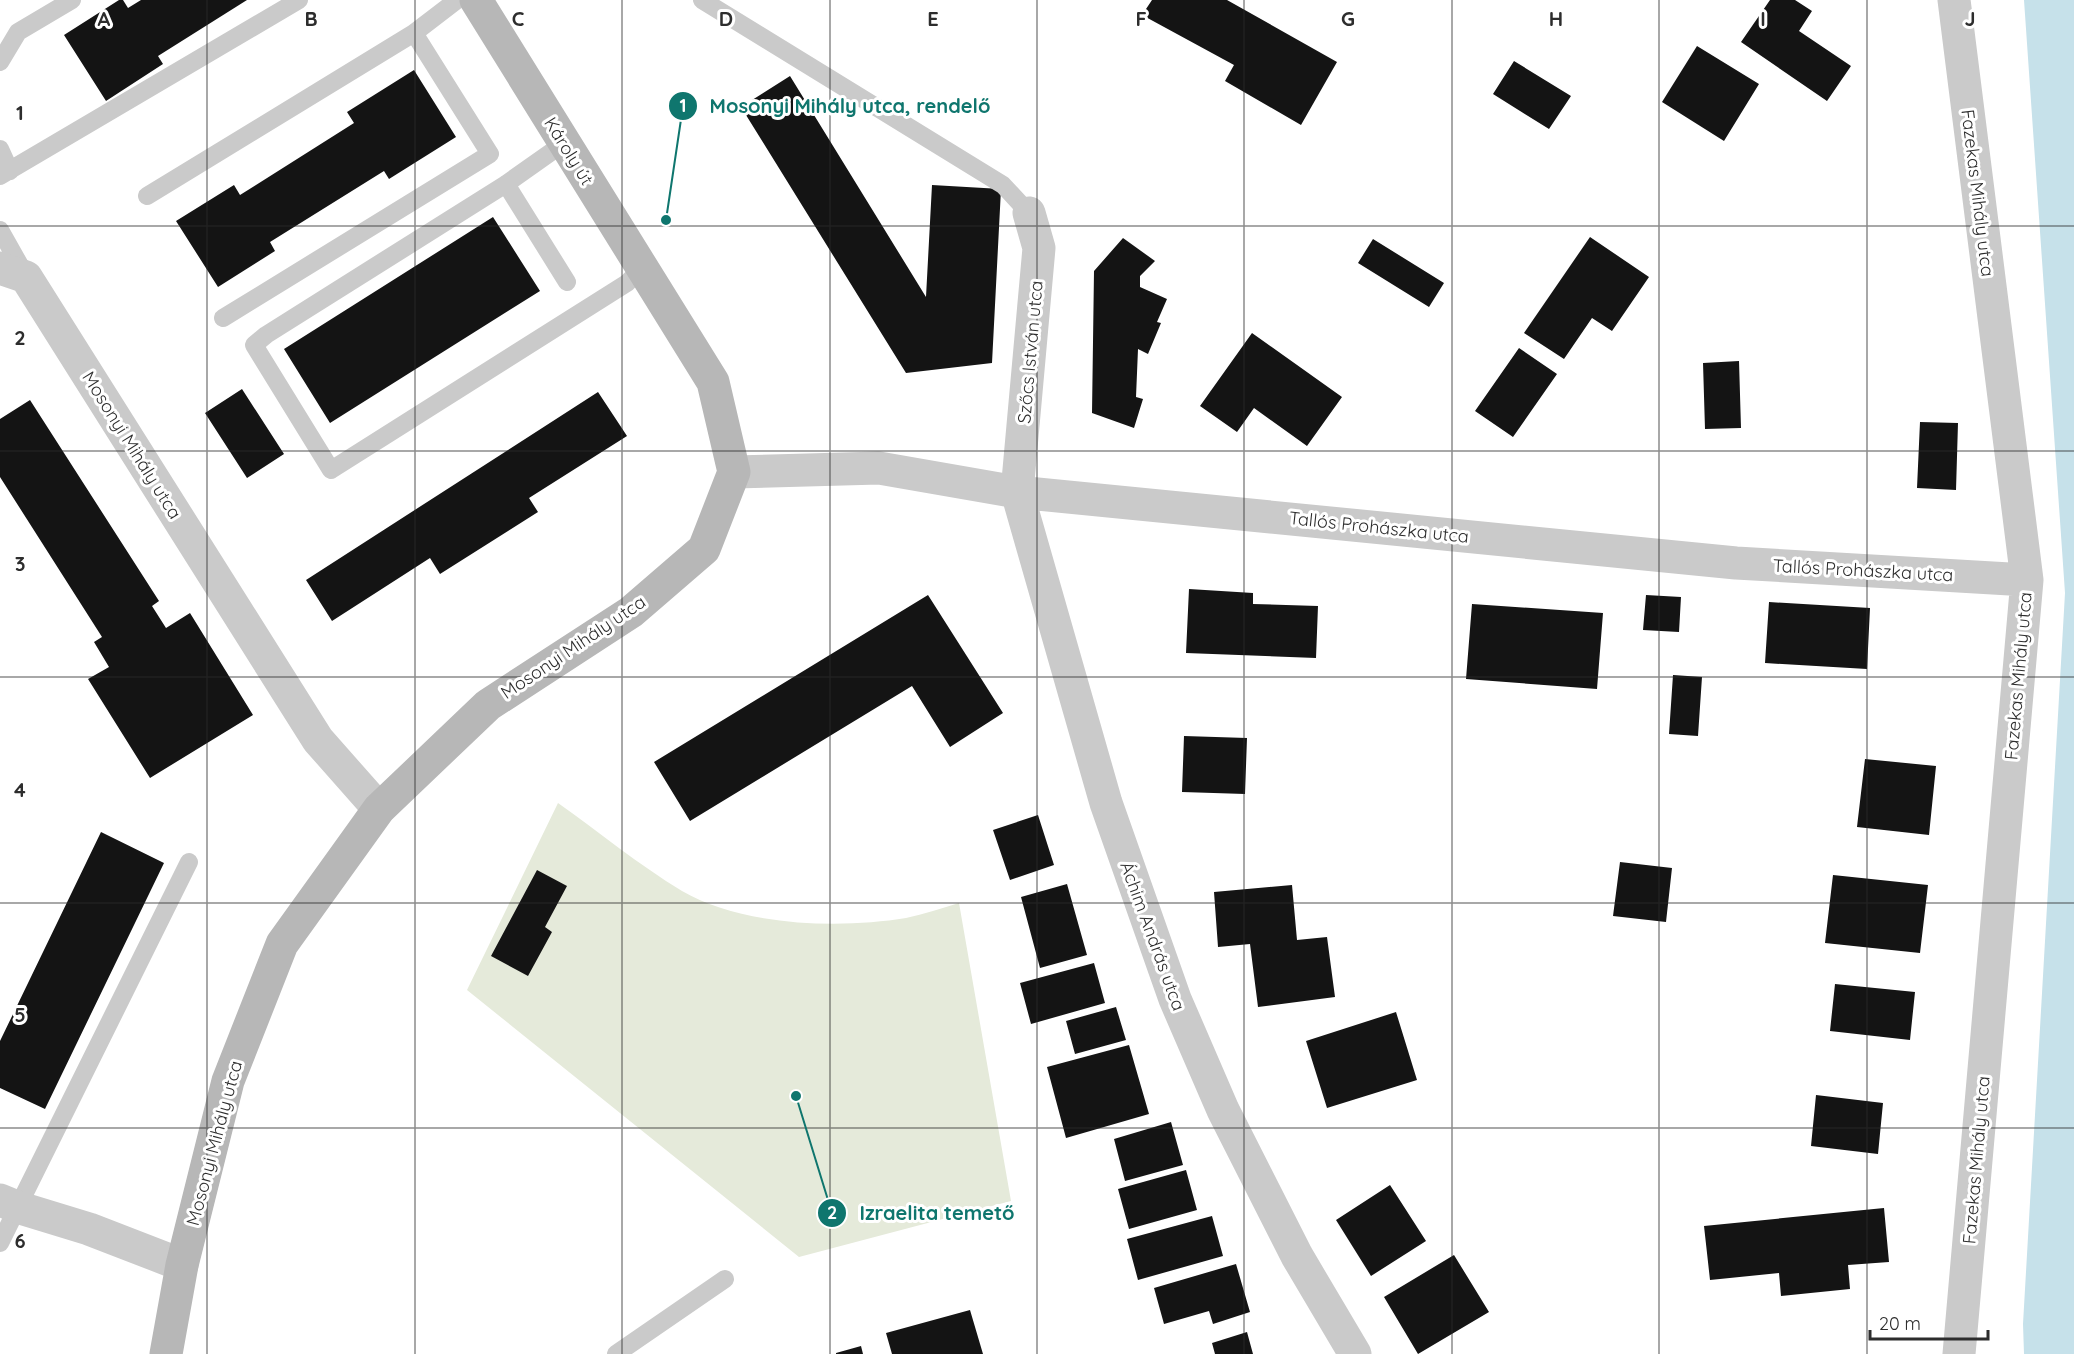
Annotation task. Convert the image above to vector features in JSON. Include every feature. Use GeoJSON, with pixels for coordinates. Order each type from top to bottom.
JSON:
{"type":"FeatureCollection","features":[{"type":"Feature","properties":{"kind":"street","name":"Károly út"},"geometry":{"type":"LineString","coordinates":[[476,0],[713,382],[734,472]]}},
{"type":"Feature","properties":{"kind":"street","name":"Fazekas Mihály utca"},"geometry":{"type":"LineString","coordinates":[[1954,0],[2027,580],[1959,1354]]}},
{"type":"Feature","properties":{"kind":"street","name":"Szőcs István utca"},"geometry":{"type":"LineString","coordinates":[[1017,492],[1039,248],[1029,213]]}},
{"type":"Feature","properties":{"kind":"street","name":"Mosonyi Mihály utca"},"geometry":{"type":"LineString","coordinates":[[13,273],[318,740],[379,809]]}},
{"type":"Feature","properties":{"kind":"street","name":"Tallós Prohászka utca"},"geometry":{"type":"LineString","coordinates":[[734,472],[879,468],[1017,492],[1736,563],[2027,580]]}},
{"type":"Feature","properties":{"kind":"street","name":"Mosonyi Mihály utca"},"geometry":{"type":"LineString","coordinates":[[166,1354],[182,1265],[228,1081],[282,944],[379,809],[488,705],[632,612],[704,549],[734,472]]}},
{"type":"Feature","properties":{"kind":"street","name":"Áchim András utca"},"geometry":{"type":"LineString","coordinates":[[1017,492],[1106,803],[1175,999],[1223,1110],[1270,1204],[1297,1256],[1355,1354]]}},
{"type":"Feature","properties":{"kind":"street"},"geometry":{"type":"LineString","coordinates":[[8,1204],[89,1229],[182,1265]]}},
{"type":"Feature","properties":{"kind":"lane"},"geometry":{"type":"LineString","coordinates":[[0,62],[18,32],[72,0]]}},
{"type":"Feature","properties":{"kind":"lane"},"geometry":{"type":"LineString","coordinates":[[0,149],[5,174],[299,0]]}},
{"type":"Feature","properties":{"kind":"lane"},"geometry":{"type":"LineString","coordinates":[[147,196],[414,33],[457,0]]}},
{"type":"Feature","properties":{"kind":"lane"},"geometry":{"type":"LineString","coordinates":[[702,0],[1003,185],[1029,213]]}},
{"type":"Feature","properties":{"kind":"lane"},"geometry":{"type":"LineString","coordinates":[[224,318],[490,154],[414,33]]}},
{"type":"Feature","properties":{"kind":"lane"},"geometry":{"type":"LineString","coordinates":[[564,143],[545,154],[506,184],[266,335],[254,345],[331,470],[627,283],[643,267]]}},
{"type":"Feature","properties":{"kind":"lane"},"geometry":{"type":"LineString","coordinates":[[506,184],[567,282]]}},
{"type":"Feature","properties":{"kind":"lane"},"geometry":{"type":"LineString","coordinates":[[0,230],[13,273]]}},
{"type":"Feature","properties":{"kind":"lane"},"geometry":{"type":"LineString","coordinates":[[0,1243],[8,1204],[189,862]]}},
{"type":"Feature","properties":{"kind":"lane"},"geometry":{"type":"LineString","coordinates":[[616,1354],[725,1279]]}},
{"type":"Feature","properties":{"kind":"green space"},"geometry":{"type":"Polygon","coordinates":[[[558,803],[682,891],[706,903],[733,912],[791,922],[851,923],[906,918],[959,903],[1011,1201],[799,1257],[467,990],[558,803]]]}},
{"type":"Feature","properties":{"kind":"water"},"geometry":{"type":"Polygon","coordinates":[[[2024,0],[2074,0],[2074,1354],[2024,1354],[2023,1324],[2065,593],[2024,0]]]}},
{"type":"Feature","properties":{"kind":"building"},"geometry":{"type":"Polygon","coordinates":[[[119,0],[123,0],[128,8],[141,0],[247,0],[158,56],[163,64],[106,101],[64,35],[119,0]]]}},
{"type":"Feature","properties":{"kind":"building"},"geometry":{"type":"Polygon","coordinates":[[[1152,0],[1227,0],[1337,62],[1301,125],[1225,81],[1234,65],[1142,15],[1152,0]]]}},
{"type":"Feature","properties":{"kind":"building"},"geometry":{"type":"Polygon","coordinates":[[[1770,0],[1795,0],[1812,11],[1799,31],[1851,66],[1827,101],[1741,42],[1770,0]]]}},
{"type":"Feature","properties":{"kind":"building"},"geometry":{"type":"Polygon","coordinates":[[[1697,46],[1759,84],[1724,141],[1662,102],[1697,46]]]}},
{"type":"Feature","properties":{"kind":"building"},"geometry":{"type":"Polygon","coordinates":[[[1514,61],[1571,96],[1549,129],[1493,94],[1514,61]]]}},
{"type":"Feature","properties":{"kind":"building"},"geometry":{"type":"Polygon","coordinates":[[[414,70],[456,137],[389,179],[384,171],[270,242],[275,251],[218,287],[176,221],[234,185],[240,195],[354,123],[347,112],[414,70]]]}},
{"type":"Feature","properties":{"kind":"building"},"geometry":{"type":"Polygon","coordinates":[[[790,76],[926,297],[932,185],[1001,189],[992,363],[906,373],[741,107],[790,76]]]}},
{"type":"Feature","properties":{"kind":"building"},"geometry":{"type":"Polygon","coordinates":[[[493,217],[540,291],[330,423],[284,349],[493,217]]]}},
{"type":"Feature","properties":{"kind":"building"},"geometry":{"type":"Polygon","coordinates":[[[1590,237],[1649,277],[1612,331],[1592,318],[1564,359],[1524,333],[1590,237]]]}},
{"type":"Feature","properties":{"kind":"building"},"geometry":{"type":"Polygon","coordinates":[[[1123,238],[1155,261],[1140,276],[1140,287],[1167,299],[1157,322],[1161,323],[1148,354],[1138,349],[1136,397],[1143,399],[1134,428],[1092,413],[1094,271],[1123,238]]]}},
{"type":"Feature","properties":{"kind":"building"},"geometry":{"type":"Polygon","coordinates":[[[1373,239],[1444,283],[1429,307],[1358,263],[1373,239]]]}},
{"type":"Feature","properties":{"kind":"building"},"geometry":{"type":"Polygon","coordinates":[[[1252,333],[1342,397],[1307,446],[1254,408],[1237,432],[1200,406],[1252,333]]]}},
{"type":"Feature","properties":{"kind":"building"},"geometry":{"type":"Polygon","coordinates":[[[1519,348],[1557,374],[1513,437],[1475,411],[1519,348]]]}},
{"type":"Feature","properties":{"kind":"building"},"geometry":{"type":"Polygon","coordinates":[[[1739,361],[1741,428],[1705,429],[1703,363],[1739,361]]]}},
{"type":"Feature","properties":{"kind":"building"},"geometry":{"type":"Polygon","coordinates":[[[242,389],[284,454],[247,478],[205,413],[242,389]]]}},
{"type":"Feature","properties":{"kind":"building"},"geometry":{"type":"Polygon","coordinates":[[[598,392],[627,436],[529,498],[538,512],[440,574],[430,558],[332,621],[306,580],[598,392]]]}},
{"type":"Feature","properties":{"kind":"building"},"geometry":{"type":"Polygon","coordinates":[[[30,400],[159,601],[152,606],[166,628],[190,613],[253,715],[150,778],[88,679],[109,667],[94,642],[102,637],[0,477],[0,419],[30,400]]]}},
{"type":"Feature","properties":{"kind":"building"},"geometry":{"type":"Polygon","coordinates":[[[1920,422],[1958,423],[1956,490],[1917,488],[1920,422]]]}},
{"type":"Feature","properties":{"kind":"building"},"geometry":{"type":"Polygon","coordinates":[[[1189,589],[1253,593],[1253,604],[1318,606],[1316,658],[1186,653],[1189,589]]]}},
{"type":"Feature","properties":{"kind":"building"},"geometry":{"type":"Polygon","coordinates":[[[928,595],[1003,713],[950,747],[912,686],[690,821],[654,762],[928,595]]]}},
{"type":"Feature","properties":{"kind":"building"},"geometry":{"type":"Polygon","coordinates":[[[1646,595],[1681,597],[1679,632],[1643,630],[1646,595]]]}},
{"type":"Feature","properties":{"kind":"building"},"geometry":{"type":"Polygon","coordinates":[[[1769,602],[1870,608],[1867,669],[1765,663],[1769,602]]]}},
{"type":"Feature","properties":{"kind":"building"},"geometry":{"type":"Polygon","coordinates":[[[1472,604],[1603,613],[1597,689],[1466,679],[1472,604]]]}},
{"type":"Feature","properties":{"kind":"building"},"geometry":{"type":"Polygon","coordinates":[[[1673,675],[1702,677],[1698,736],[1669,734],[1673,675]]]}},
{"type":"Feature","properties":{"kind":"building"},"geometry":{"type":"Polygon","coordinates":[[[1184,736],[1247,738],[1245,794],[1182,792],[1184,736]]]}},
{"type":"Feature","properties":{"kind":"building"},"geometry":{"type":"Polygon","coordinates":[[[1865,759],[1936,766],[1929,835],[1857,827],[1865,759]]]}},
{"type":"Feature","properties":{"kind":"building"},"geometry":{"type":"Polygon","coordinates":[[[1038,815],[1054,865],[1010,880],[993,830],[1038,815]]]}},
{"type":"Feature","properties":{"kind":"building"},"geometry":{"type":"Polygon","coordinates":[[[101,832],[164,863],[45,1109],[0,1088],[0,1041],[101,832]]]}},
{"type":"Feature","properties":{"kind":"building"},"geometry":{"type":"Polygon","coordinates":[[[1620,862],[1672,868],[1666,922],[1613,916],[1620,862]]]}},
{"type":"Feature","properties":{"kind":"building"},"geometry":{"type":"Polygon","coordinates":[[[537,870],[567,886],[545,927],[552,932],[528,976],[491,956],[537,870]]]}},
{"type":"Feature","properties":{"kind":"building"},"geometry":{"type":"Polygon","coordinates":[[[1833,875],[1928,885],[1920,953],[1825,943],[1833,875]]]}},
{"type":"Feature","properties":{"kind":"building"},"geometry":{"type":"Polygon","coordinates":[[[1067,884],[1087,955],[1040,968],[1021,897],[1067,884]]]}},
{"type":"Feature","properties":{"kind":"building"},"geometry":{"type":"Polygon","coordinates":[[[1292,885],[1297,940],[1327,937],[1335,997],[1258,1007],[1250,944],[1218,947],[1214,892],[1292,885]]]}},
{"type":"Feature","properties":{"kind":"building"},"geometry":{"type":"Polygon","coordinates":[[[1094,963],[1105,1003],[1031,1024],[1020,983],[1094,963]]]}},
{"type":"Feature","properties":{"kind":"building"},"geometry":{"type":"Polygon","coordinates":[[[1835,984],[1915,992],[1910,1040],[1830,1031],[1835,984]]]}},
{"type":"Feature","properties":{"kind":"building"},"geometry":{"type":"Polygon","coordinates":[[[1116,1007],[1126,1040],[1075,1054],[1066,1021],[1116,1007]]]}},
{"type":"Feature","properties":{"kind":"building"},"geometry":{"type":"Polygon","coordinates":[[[1396,1012],[1417,1080],[1327,1108],[1306,1041],[1396,1012]]]}},
{"type":"Feature","properties":{"kind":"building"},"geometry":{"type":"Polygon","coordinates":[[[1129,1045],[1149,1114],[1066,1138],[1047,1067],[1129,1045]]]}},
{"type":"Feature","properties":{"kind":"building"},"geometry":{"type":"Polygon","coordinates":[[[1816,1095],[1883,1103],[1878,1154],[1811,1146],[1816,1095]]]}},
{"type":"Feature","properties":{"kind":"building"},"geometry":{"type":"Polygon","coordinates":[[[1171,1122],[1183,1165],[1125,1181],[1114,1139],[1171,1122]]]}},
{"type":"Feature","properties":{"kind":"building"},"geometry":{"type":"Polygon","coordinates":[[[1186,1170],[1197,1210],[1129,1229],[1118,1189],[1186,1170]]]}},
{"type":"Feature","properties":{"kind":"building"},"geometry":{"type":"Polygon","coordinates":[[[1390,1185],[1426,1241],[1371,1276],[1336,1220],[1390,1185]]]}},
{"type":"Feature","properties":{"kind":"building"},"geometry":{"type":"Polygon","coordinates":[[[1884,1208],[1889,1262],[1848,1265],[1850,1289],[1781,1296],[1779,1273],[1710,1280],[1704,1226],[1884,1208]]]}},
{"type":"Feature","properties":{"kind":"building"},"geometry":{"type":"Polygon","coordinates":[[[1212,1216],[1223,1256],[1138,1280],[1127,1239],[1212,1216]]]}},
{"type":"Feature","properties":{"kind":"building"},"geometry":{"type":"Polygon","coordinates":[[[1454,1255],[1489,1312],[1418,1354],[1384,1297],[1454,1255]]]}},
{"type":"Feature","properties":{"kind":"building"},"geometry":{"type":"Polygon","coordinates":[[[1236,1264],[1250,1312],[1213,1324],[1209,1311],[1164,1324],[1154,1288],[1236,1264]]]}},
{"type":"Feature","properties":{"kind":"building"},"geometry":{"type":"Polygon","coordinates":[[[970,1310],[983,1354],[892,1354],[886,1333],[970,1310]]]}},
{"type":"Feature","properties":{"kind":"building"},"geometry":{"type":"Polygon","coordinates":[[[1247,1332],[1253,1354],[1215,1354],[1212,1343],[1247,1332]]]}},
{"type":"Feature","properties":{"kind":"building"},"geometry":{"type":"Polygon","coordinates":[[[861,1346],[863,1354],[836,1354],[836,1353],[861,1346]]]}},
{"type":"Feature","properties":{"kind":"place","name":"Mosonyi Mihály utca, rendelő"},"geometry":{"type":"Point","coordinates":[666,220]}},
{"type":"Feature","properties":{"kind":"place","name":"Izraelita temető"},"geometry":{"type":"Point","coordinates":[796,1096]}}]}
